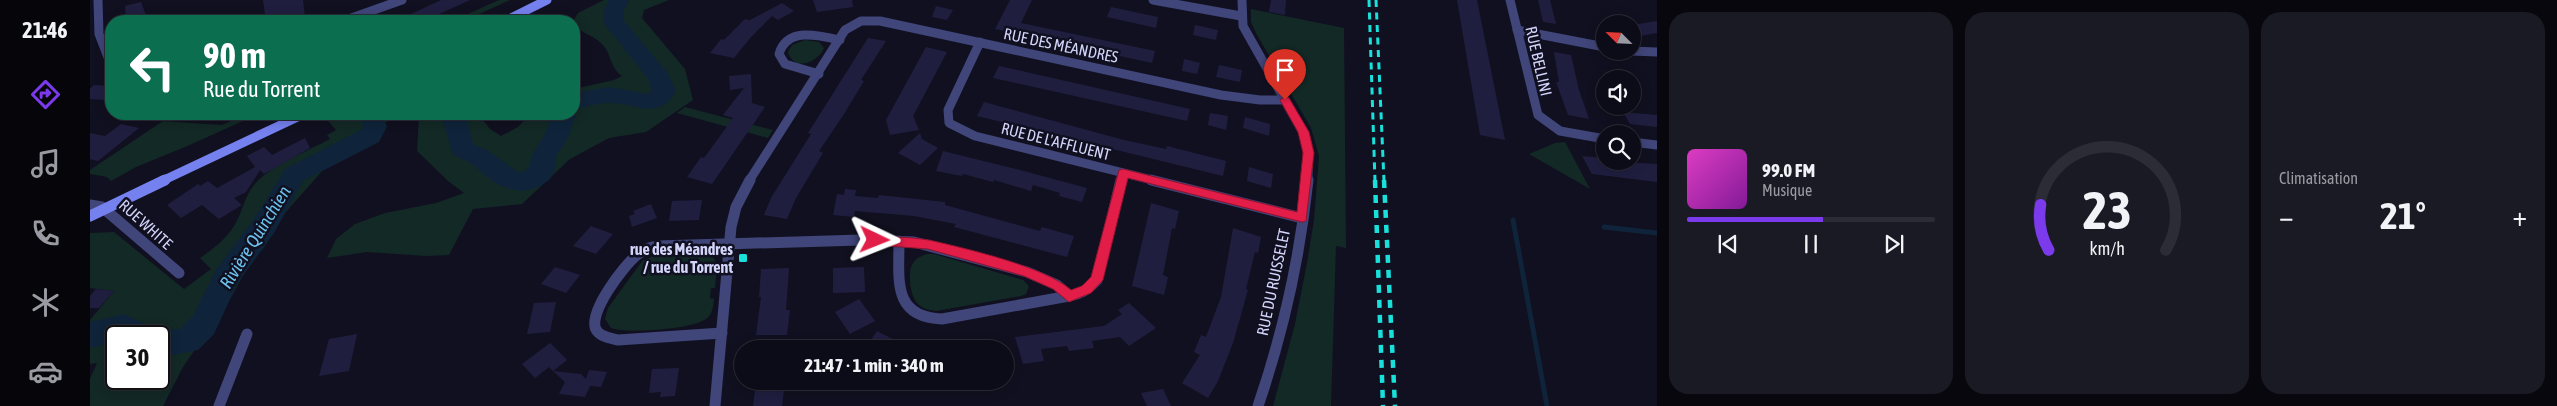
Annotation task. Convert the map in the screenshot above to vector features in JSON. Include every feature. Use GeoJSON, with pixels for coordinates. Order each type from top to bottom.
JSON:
{"type":"FeatureCollection","features":[{"type":"Feature","properties":{"kind":"main road"},"geometry":{"type":"LineString","coordinates":[[517,15],[547,0]]}},
{"type":"Feature","properties":{"kind":"main road"},"geometry":{"type":"LineString","coordinates":[[90,216],[291,120]]}},
{"type":"Feature","properties":{"kind":"street"},"geometry":{"type":"LineString","coordinates":[[98,0],[97,19],[100,39],[105,51]]}},
{"type":"Feature","properties":{"kind":"street"},"geometry":{"type":"LineString","coordinates":[[360,15],[402,0]]}},
{"type":"Feature","properties":{"kind":"street"},"geometry":{"type":"LineString","coordinates":[[1153,0],[1241,16]]}},
{"type":"Feature","properties":{"kind":"street","name":"RUE DU RUISSELET"},"geometry":{"type":"LineString","coordinates":[[1242,0],[1241,16],[1248,36],[1304,132],[1308,153],[1302,218],[1283,319],[1258,406]]}},
{"type":"Feature","properties":{"kind":"street","name":"RUE BELLINI"},"geometry":{"type":"LineString","coordinates":[[1510,0],[1534,107],[1542,120],[1551,127],[1572,135],[1596,138]]}},
{"type":"Feature","properties":{"kind":"street","name":"RUE DES MÉANDRES"},"geometry":{"type":"LineString","coordinates":[[715,406],[733,216],[744,190],[852,24],[868,20],[980,42],[1221,95],[1260,100],[1285,100]]}},
{"type":"Feature","properties":{"kind":"street"},"geometry":{"type":"LineString","coordinates":[[1517,30],[1596,45]]}},
{"type":"Feature","properties":{"kind":"street"},"geometry":{"type":"LineString","coordinates":[[819,74],[786,64],[780,58],[780,48],[788,39],[804,35],[840,40]]}},
{"type":"Feature","properties":{"kind":"street","name":"RUE DE L'AFFLUENT"},"geometry":{"type":"LineString","coordinates":[[980,42],[948,110],[947,117],[952,125],[975,136],[1302,218]]}},
{"type":"Feature","properties":{"kind":"street"},"geometry":{"type":"LineString","coordinates":[[1641,51],[1657,52]]}},
{"type":"Feature","properties":{"kind":"street"},"geometry":{"type":"LineString","coordinates":[[1641,143],[1657,144]]}},
{"type":"Feature","properties":{"kind":"street"},"geometry":{"type":"LineString","coordinates":[[899,241],[902,298],[910,310],[922,318],[942,319],[1069,296],[1087,290],[1097,280],[1123,173]]}},
{"type":"Feature","properties":{"kind":"street","name":"RUE WHITE"},"geometry":{"type":"LineString","coordinates":[[90,205],[105,209],[179,272]]}},
{"type":"Feature","properties":{"kind":"street"},"geometry":{"type":"LineString","coordinates":[[722,333],[618,340],[603,336],[594,326],[593,320],[604,296],[629,262],[641,251],[655,246],[899,241],[928,244],[1027,272],[1057,285],[1069,296]]}},
{"type":"Feature","properties":{"kind":"street"},"geometry":{"type":"LineString","coordinates":[[219,406],[247,334]]}},
{"type":"Feature","properties":{"kind":"green space"},"geometry":{"type":"Polygon","coordinates":[[[499,0],[510,0],[477,15],[465,15],[499,0]]]}},
{"type":"Feature","properties":{"kind":"green space"},"geometry":{"type":"Polygon","coordinates":[[[604,0],[669,0],[644,10],[642,18],[685,69],[693,100],[646,132],[609,138],[570,159],[522,204],[473,209],[449,255],[426,256],[367,252],[327,258],[336,239],[355,224],[385,213],[436,203],[464,193],[448,181],[417,151],[419,120],[483,120],[490,129],[501,136],[518,127],[524,120],[580,120],[580,88],[614,80],[622,76],[615,68],[605,47],[580,30],[580,15],[577,15],[604,0]]]}},
{"type":"Feature","properties":{"kind":"green space"},"geometry":{"type":"Polygon","coordinates":[[[1251,9],[1344,28],[1346,248],[1336,246],[1331,406],[1273,406],[1295,324],[1307,263],[1314,220],[1319,156],[1311,128],[1256,33],[1251,22],[1251,9]]]}},
{"type":"Feature","properties":{"kind":"green space"},"geometry":{"type":"Polygon","coordinates":[[[805,40],[819,42],[824,48],[817,58],[811,61],[806,63],[795,62],[788,52],[792,45],[805,40]]]}},
{"type":"Feature","properties":{"kind":"green space"},"geometry":{"type":"Polygon","coordinates":[[[685,107],[773,130],[768,138],[677,113],[685,107]]]}},
{"type":"Feature","properties":{"kind":"green space"},"geometry":{"type":"Polygon","coordinates":[[[233,120],[246,120],[136,167],[111,181],[107,177],[90,174],[90,170],[163,121],[222,125],[233,120]]]}},
{"type":"Feature","properties":{"kind":"green space"},"geometry":{"type":"Polygon","coordinates":[[[327,120],[390,120],[383,124],[385,131],[364,148],[330,162],[285,213],[263,249],[249,264],[232,296],[183,367],[163,406],[90,406],[90,379],[97,363],[90,364],[90,320],[114,291],[90,288],[90,233],[114,232],[184,289],[211,269],[200,258],[227,236],[237,221],[248,195],[260,178],[279,165],[330,139],[327,135],[336,130],[327,120]]]}},
{"type":"Feature","properties":{"kind":"green space"},"geometry":{"type":"Polygon","coordinates":[[[1565,142],[1590,189],[1529,154],[1555,143],[1565,142]]]}},
{"type":"Feature","properties":{"kind":"green space"},"geometry":{"type":"Polygon","coordinates":[[[662,253],[702,253],[714,258],[717,266],[715,288],[711,288],[710,298],[714,299],[710,315],[699,323],[674,328],[630,331],[611,328],[605,319],[608,308],[643,260],[662,253]]]}},
{"type":"Feature","properties":{"kind":"green space"},"geometry":{"type":"Polygon","coordinates":[[[927,254],[934,254],[1023,280],[1029,286],[1026,294],[1021,296],[936,311],[926,309],[915,301],[911,290],[910,272],[914,261],[927,254]]]}},
{"type":"Feature","properties":{"kind":"building"},"geometry":{"type":"Polygon","coordinates":[[[263,0],[303,0],[305,15],[265,15],[263,0]]]}},
{"type":"Feature","properties":{"kind":"building"},"geometry":{"type":"Polygon","coordinates":[[[441,0],[470,0],[437,15],[409,15],[441,0]]]}},
{"type":"Feature","properties":{"kind":"building"},"geometry":{"type":"Polygon","coordinates":[[[813,0],[852,0],[853,7],[817,12],[813,0]]]}},
{"type":"Feature","properties":{"kind":"building"},"geometry":{"type":"Polygon","coordinates":[[[1010,0],[1032,0],[1021,23],[1155,51],[1152,63],[995,29],[1010,0]]]}},
{"type":"Feature","properties":{"kind":"building"},"geometry":{"type":"Polygon","coordinates":[[[1271,0],[1286,0],[1285,15],[1269,12],[1271,0]]]}},
{"type":"Feature","properties":{"kind":"building"},"geometry":{"type":"Polygon","coordinates":[[[1457,0],[1477,0],[1505,140],[1480,135],[1457,0]]]}},
{"type":"Feature","properties":{"kind":"building"},"geometry":{"type":"Polygon","coordinates":[[[1538,0],[1550,0],[1556,24],[1543,22],[1538,0]]]}},
{"type":"Feature","properties":{"kind":"building"},"geometry":{"type":"Polygon","coordinates":[[[141,2],[146,15],[126,15],[125,6],[141,2]]]}},
{"type":"Feature","properties":{"kind":"building"},"geometry":{"type":"Polygon","coordinates":[[[782,3],[794,11],[778,20],[772,16],[734,58],[710,53],[721,39],[724,40],[745,19],[750,20],[782,3]]]}},
{"type":"Feature","properties":{"kind":"building"},"geometry":{"type":"Polygon","coordinates":[[[936,6],[953,10],[947,20],[932,17],[936,6]]]}},
{"type":"Feature","properties":{"kind":"building"},"geometry":{"type":"Polygon","coordinates":[[[1111,7],[1158,17],[1156,28],[1107,17],[1111,7]]]}},
{"type":"Feature","properties":{"kind":"building"},"geometry":{"type":"Polygon","coordinates":[[[1657,21],[1657,33],[1641,36],[1641,24],[1657,21]]]}},
{"type":"Feature","properties":{"kind":"building"},"geometry":{"type":"Polygon","coordinates":[[[1195,25],[1218,30],[1216,40],[1193,35],[1195,25]]]}},
{"type":"Feature","properties":{"kind":"building"},"geometry":{"type":"Polygon","coordinates":[[[868,38],[886,41],[861,80],[864,81],[844,114],[819,151],[823,153],[796,198],[787,219],[764,215],[771,198],[811,134],[808,133],[868,38]]]}},
{"type":"Feature","properties":{"kind":"building"},"geometry":{"type":"Polygon","coordinates":[[[926,47],[947,52],[913,116],[919,130],[890,135],[886,120],[926,47]]]}},
{"type":"Feature","properties":{"kind":"building"},"geometry":{"type":"Polygon","coordinates":[[[1554,52],[1571,55],[1579,90],[1589,119],[1568,115],[1556,82],[1559,82],[1554,52]]]}},
{"type":"Feature","properties":{"kind":"building"},"geometry":{"type":"Polygon","coordinates":[[[1184,59],[1200,63],[1197,74],[1182,71],[1184,59]]]}},
{"type":"Feature","properties":{"kind":"building"},"geometry":{"type":"Polygon","coordinates":[[[1219,65],[1242,70],[1240,82],[1216,77],[1219,65]]]}},
{"type":"Feature","properties":{"kind":"building"},"geometry":{"type":"Polygon","coordinates":[[[999,66],[1190,109],[1187,121],[993,78],[999,66]]]}},
{"type":"Feature","properties":{"kind":"building"},"geometry":{"type":"Polygon","coordinates":[[[751,74],[752,103],[765,107],[712,184],[687,177],[701,157],[704,158],[733,118],[723,115],[744,88],[730,90],[729,76],[751,74]]]}},
{"type":"Feature","properties":{"kind":"building"},"geometry":{"type":"Polygon","coordinates":[[[94,85],[105,86],[105,100],[90,99],[90,89],[94,85]]]}},
{"type":"Feature","properties":{"kind":"building"},"geometry":{"type":"Polygon","coordinates":[[[984,102],[1124,140],[1166,149],[1167,146],[1226,161],[1223,176],[977,116],[984,102]]]}},
{"type":"Feature","properties":{"kind":"building"},"geometry":{"type":"Polygon","coordinates":[[[1210,113],[1228,116],[1226,130],[1208,125],[1210,113]]]}},
{"type":"Feature","properties":{"kind":"building"},"geometry":{"type":"Polygon","coordinates":[[[1625,115],[1657,115],[1657,127],[1630,124],[1625,115]]]}},
{"type":"Feature","properties":{"kind":"building"},"geometry":{"type":"Polygon","coordinates":[[[1245,117],[1270,124],[1269,136],[1243,128],[1245,117]]]}},
{"type":"Feature","properties":{"kind":"building"},"geometry":{"type":"Polygon","coordinates":[[[121,124],[139,128],[98,161],[90,159],[90,133],[105,136],[121,124]]]}},
{"type":"Feature","properties":{"kind":"building"},"geometry":{"type":"Polygon","coordinates":[[[920,133],[922,139],[938,148],[920,165],[898,153],[920,133]]]}},
{"type":"Feature","properties":{"kind":"building"},"geometry":{"type":"Polygon","coordinates":[[[305,138],[310,148],[264,174],[260,170],[246,192],[234,198],[242,205],[219,219],[202,205],[181,218],[167,205],[198,184],[200,186],[208,181],[217,188],[255,167],[247,156],[264,147],[272,155],[305,138]]]}},
{"type":"Feature","properties":{"kind":"building"},"geometry":{"type":"Polygon","coordinates":[[[943,151],[1087,188],[1082,202],[1059,196],[1060,193],[1033,185],[1031,191],[994,180],[993,182],[963,174],[962,176],[936,171],[943,151]]]}},
{"type":"Feature","properties":{"kind":"building"},"geometry":{"type":"Polygon","coordinates":[[[1582,156],[1596,157],[1596,170],[1641,170],[1641,163],[1657,164],[1657,182],[1592,174],[1582,156]]]}},
{"type":"Feature","properties":{"kind":"building"},"geometry":{"type":"Polygon","coordinates":[[[1249,167],[1273,174],[1271,188],[1247,181],[1249,167]]]}},
{"type":"Feature","properties":{"kind":"building"},"geometry":{"type":"Polygon","coordinates":[[[845,189],[856,190],[855,196],[878,198],[879,195],[945,202],[945,205],[1040,231],[1042,227],[1074,236],[1067,257],[954,227],[956,224],[914,216],[855,211],[854,217],[833,215],[837,194],[844,195],[845,189]]]}},
{"type":"Feature","properties":{"kind":"building"},"geometry":{"type":"Polygon","coordinates":[[[702,200],[699,220],[669,221],[672,201],[702,200]]]}},
{"type":"Feature","properties":{"kind":"building"},"geometry":{"type":"Polygon","coordinates":[[[1151,203],[1179,211],[1175,229],[1172,228],[1163,275],[1168,277],[1164,295],[1132,286],[1151,203]]]}},
{"type":"Feature","properties":{"kind":"building"},"geometry":{"type":"Polygon","coordinates":[[[651,204],[657,218],[632,227],[629,216],[635,214],[633,211],[651,204]]]}},
{"type":"Feature","properties":{"kind":"building"},"geometry":{"type":"Polygon","coordinates":[[[591,226],[613,234],[596,254],[573,246],[591,226]]]}},
{"type":"Feature","properties":{"kind":"building"},"geometry":{"type":"Polygon","coordinates":[[[1233,228],[1261,237],[1258,253],[1255,252],[1246,289],[1248,290],[1233,343],[1218,381],[1208,398],[1182,383],[1200,355],[1194,352],[1201,335],[1206,337],[1221,297],[1233,228]]]}},
{"type":"Feature","properties":{"kind":"building"},"geometry":{"type":"Polygon","coordinates":[[[555,267],[580,275],[566,293],[541,284],[555,267]]]}},
{"type":"Feature","properties":{"kind":"building"},"geometry":{"type":"Polygon","coordinates":[[[864,267],[865,292],[833,293],[833,268],[864,267]]]}},
{"type":"Feature","properties":{"kind":"building"},"geometry":{"type":"Polygon","coordinates":[[[789,268],[786,310],[790,310],[787,335],[756,335],[761,297],[759,297],[761,269],[789,268]]]}},
{"type":"Feature","properties":{"kind":"building"},"geometry":{"type":"Polygon","coordinates":[[[96,289],[114,291],[99,308],[90,308],[90,296],[96,289]]]}},
{"type":"Feature","properties":{"kind":"building"},"geometry":{"type":"Polygon","coordinates":[[[859,299],[875,321],[850,334],[835,312],[859,299]]]}},
{"type":"Feature","properties":{"kind":"building"},"geometry":{"type":"Polygon","coordinates":[[[556,302],[550,332],[527,334],[534,303],[556,302]]]}},
{"type":"Feature","properties":{"kind":"building"},"geometry":{"type":"Polygon","coordinates":[[[1129,303],[1156,328],[1129,346],[1120,337],[1092,341],[1094,348],[1069,351],[1067,346],[1041,349],[1044,361],[1023,364],[1015,337],[1104,326],[1122,314],[1118,310],[1129,303]]]}},
{"type":"Feature","properties":{"kind":"building"},"geometry":{"type":"Polygon","coordinates":[[[877,331],[894,340],[871,340],[877,331]]]}},
{"type":"Feature","properties":{"kind":"building"},"geometry":{"type":"Polygon","coordinates":[[[357,334],[349,371],[319,376],[329,339],[357,334]]]}},
{"type":"Feature","properties":{"kind":"building"},"geometry":{"type":"Polygon","coordinates":[[[550,343],[567,360],[553,371],[549,367],[535,378],[522,364],[550,343]]]}},
{"type":"Feature","properties":{"kind":"building"},"geometry":{"type":"Polygon","coordinates":[[[679,368],[675,396],[660,397],[661,392],[649,393],[652,369],[679,368]]]}},
{"type":"Feature","properties":{"kind":"building"},"geometry":{"type":"Polygon","coordinates":[[[589,370],[607,372],[601,387],[590,386],[585,397],[559,394],[565,382],[553,371],[581,374],[586,379],[589,370]]]}},
{"type":"Feature","properties":{"kind":"building"},"geometry":{"type":"Polygon","coordinates":[[[1163,389],[1171,406],[1147,406],[1141,393],[1163,389]]]}},
{"type":"Feature","properties":{"kind":"building"},"geometry":{"type":"Polygon","coordinates":[[[755,390],[784,390],[782,406],[753,406],[755,390]]]}},
{"type":"Feature","properties":{"kind":"waterway","name":"Rivière Quinchien"},"geometry":{"type":"LineString","coordinates":[[580,100],[609,95],[651,102],[661,96],[664,91],[659,77],[614,22],[613,12],[619,0]]}},
{"type":"Feature","properties":{"kind":"waterway","name":"Rivière Quinchien"},"geometry":{"type":"LineString","coordinates":[[170,343],[187,341],[204,325],[226,278],[264,226],[294,175],[370,136],[375,126],[372,120]]}},
{"type":"Feature","properties":{"kind":"waterway","name":"Rivière Quinchien"},"geometry":{"type":"LineString","coordinates":[[454,120],[462,149],[480,157],[501,174],[515,181],[531,179],[541,173],[544,155],[556,138],[562,120]]}},
{"type":"Feature","properties":{"kind":"waterway"},"geometry":{"type":"LineString","coordinates":[[1513,220],[1547,406]]}},
{"type":"Feature","properties":{"kind":"waterway"},"geometry":{"type":"LineString","coordinates":[[1604,227],[1657,233]]}},
{"type":"Feature","properties":{"kind":"waterway","name":"Rivière Quinchien"},"geometry":{"type":"LineString","coordinates":[[90,335],[105,331]]}},
{"type":"Feature","properties":{"kind":"railway"},"geometry":{"type":"LineString","coordinates":[[1369,0],[1375,181]]}},
{"type":"Feature","properties":{"kind":"railway"},"geometry":{"type":"LineString","coordinates":[[1376,0],[1384,181]]}},
{"type":"Feature","properties":{"kind":"railway"},"geometry":{"type":"LineString","coordinates":[[1375,180],[1383,406]]}},
{"type":"Feature","properties":{"kind":"railway"},"geometry":{"type":"LineString","coordinates":[[1384,180],[1395,406]]}},
{"type":"Feature","properties":{"kind":"place","name":"rue des Méandres / rue du Torrent"},"geometry":{"type":"Point","coordinates":[743,258]}},
{"type":"Feature","properties":{"kind":"route"},"geometry":{"type":"LineString","coordinates":[[875,240],[928,244],[1027,272],[1057,285],[1069,296],[1087,290],[1097,280],[1123,173],[1302,218],[1309,160],[1308,153],[1304,132],[1285,100]]}}]}
